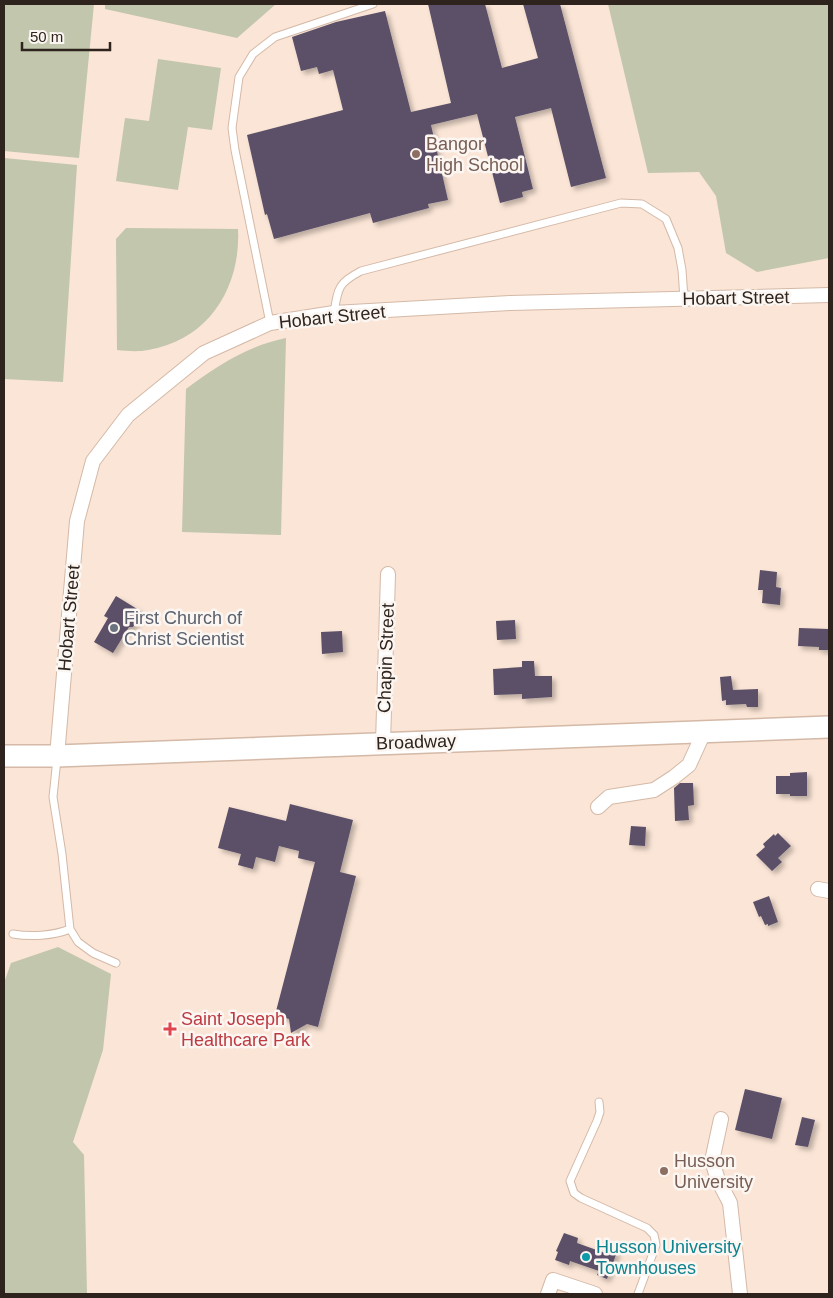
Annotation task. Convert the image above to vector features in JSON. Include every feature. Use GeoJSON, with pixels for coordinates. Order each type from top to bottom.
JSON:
{"type":"FeatureCollection","features":[{"type":"Feature","properties":{"kind":"main road","name":"Broadway"},"geometry":{"type":"LineString","coordinates":[[4,756],[57,756],[829,727]]}},
{"type":"Feature","properties":{"kind":"street","name":"Hobart Street"},"geometry":{"type":"LineString","coordinates":[[57,756],[77,521],[93,461],[128,415],[204,353],[270,323],[334,313],[510,304],[829,295]]}},
{"type":"Feature","properties":{"kind":"street","name":"Chapin Street"},"geometry":{"type":"LineString","coordinates":[[383,743],[388,574]]}},
{"type":"Feature","properties":{"kind":"street"},"geometry":{"type":"LineString","coordinates":[[598,807],[608,798],[654,790],[674,777],[689,765],[704,732]]}},
{"type":"Feature","properties":{"kind":"street"},"geometry":{"type":"LineString","coordinates":[[721,1119],[712,1161],[718,1180],[730,1203],[740,1294]]}},
{"type":"Feature","properties":{"kind":"street"},"geometry":{"type":"LineString","coordinates":[[548,1294],[553,1280],[595,1294]]}},
{"type":"Feature","properties":{"kind":"lane"},"geometry":{"type":"LineString","coordinates":[[270,323],[232,128],[239,77],[253,54],[275,37],[373,4]]}},
{"type":"Feature","properties":{"kind":"lane"},"geometry":{"type":"LineString","coordinates":[[334,313],[337,293],[346,279],[361,271],[621,203],[642,204],[666,219],[678,248],[684,299]]}},
{"type":"Feature","properties":{"kind":"lane"},"geometry":{"type":"LineString","coordinates":[[57,756],[53,797],[62,854],[70,929],[78,942],[93,954],[116,963]]}},
{"type":"Feature","properties":{"kind":"lane"},"geometry":{"type":"LineString","coordinates":[[12,934],[25,936],[62,932],[70,929]]}},
{"type":"Feature","properties":{"kind":"lane"},"geometry":{"type":"LineString","coordinates":[[599,1102],[600,1112],[597,1121],[570,1182],[574,1193],[581,1198],[647,1228],[654,1236],[656,1245],[638,1294]]}},
{"type":"Feature","properties":{"kind":"green space"},"geometry":{"type":"Polygon","coordinates":[[[4,4],[94,4],[79,158],[4,151],[4,4]]]}},
{"type":"Feature","properties":{"kind":"green space"},"geometry":{"type":"Polygon","coordinates":[[[105,4],[276,4],[237,38],[105,9],[105,4]]]}},
{"type":"Feature","properties":{"kind":"green space"},"geometry":{"type":"Polygon","coordinates":[[[608,4],[829,4],[829,258],[757,272],[726,253],[716,196],[699,172],[648,173],[608,4]]]}},
{"type":"Feature","properties":{"kind":"green space"},"geometry":{"type":"Polygon","coordinates":[[[158,59],[221,68],[212,130],[188,127],[178,190],[116,181],[125,118],[149,121],[158,59]]]}},
{"type":"Feature","properties":{"kind":"green space"},"geometry":{"type":"Polygon","coordinates":[[[4,158],[77,165],[63,382],[4,379],[4,158]]]}},
{"type":"Feature","properties":{"kind":"green space"},"geometry":{"type":"Polygon","coordinates":[[[126,228],[238,229],[234,271],[227,290],[217,308],[204,323],[188,335],[170,344],[144,351],[117,350],[116,239],[126,228]]]}},
{"type":"Feature","properties":{"kind":"green space"},"geometry":{"type":"Polygon","coordinates":[[[286,338],[281,535],[182,532],[186,389],[209,372],[233,358],[258,346],[286,338]]]}},
{"type":"Feature","properties":{"kind":"green space"},"geometry":{"type":"Polygon","coordinates":[[[58,947],[111,974],[103,1050],[73,1142],[84,1155],[87,1294],[4,1294],[4,983],[11,963],[58,947]]]}},
{"type":"Feature","properties":{"kind":"building"},"geometry":{"type":"Polygon","coordinates":[[[428,4],[485,4],[502,68],[538,58],[523,4],[560,4],[606,178],[571,187],[551,108],[515,117],[533,189],[522,192],[523,197],[500,203],[477,114],[431,125],[448,200],[428,204],[429,208],[373,223],[370,213],[274,239],[267,214],[265,215],[247,135],[343,110],[333,70],[319,74],[317,67],[301,71],[292,37],[336,22],[385,11],[411,112],[451,103],[428,4]]]}},
{"type":"Feature","properties":{"kind":"building"},"geometry":{"type":"Polygon","coordinates":[[[760,570],[777,572],[776,587],[781,588],[780,605],[762,603],[763,590],[758,590],[760,570]]]}},
{"type":"Feature","properties":{"kind":"building"},"geometry":{"type":"Polygon","coordinates":[[[116,596],[142,612],[133,627],[129,627],[113,653],[94,642],[108,618],[104,616],[116,596]]]}},
{"type":"Feature","properties":{"kind":"building"},"geometry":{"type":"Polygon","coordinates":[[[515,620],[516,639],[497,640],[496,621],[515,620]]]}},
{"type":"Feature","properties":{"kind":"building"},"geometry":{"type":"Polygon","coordinates":[[[799,628],[829,629],[829,650],[819,650],[819,647],[798,646],[799,628]]]}},
{"type":"Feature","properties":{"kind":"building"},"geometry":{"type":"Polygon","coordinates":[[[342,631],[343,652],[322,654],[321,632],[342,631]]]}},
{"type":"Feature","properties":{"kind":"building"},"geometry":{"type":"Polygon","coordinates":[[[522,661],[534,661],[535,676],[552,676],[552,697],[522,699],[522,694],[494,695],[493,669],[522,667],[522,661]]]}},
{"type":"Feature","properties":{"kind":"building"},"geometry":{"type":"Polygon","coordinates":[[[731,676],[733,690],[758,689],[758,707],[747,707],[746,704],[726,705],[726,700],[722,701],[720,677],[731,676]]]}},
{"type":"Feature","properties":{"kind":"building"},"geometry":{"type":"Polygon","coordinates":[[[807,772],[807,796],[776,794],[776,776],[790,776],[790,773],[807,772]]]}},
{"type":"Feature","properties":{"kind":"building"},"geometry":{"type":"Polygon","coordinates":[[[680,783],[693,783],[694,805],[688,806],[689,820],[675,821],[674,788],[680,783]]]}},
{"type":"Feature","properties":{"kind":"building"},"geometry":{"type":"Polygon","coordinates":[[[290,804],[353,820],[340,872],[356,876],[318,1027],[307,1024],[291,1033],[289,1019],[275,1015],[315,862],[298,858],[299,851],[279,846],[275,862],[256,857],[253,869],[238,865],[241,854],[218,848],[229,807],[286,821],[290,804]]]}},
{"type":"Feature","properties":{"kind":"building"},"geometry":{"type":"Polygon","coordinates":[[[631,826],[646,827],[645,846],[629,845],[631,826]]]}},
{"type":"Feature","properties":{"kind":"building"},"geometry":{"type":"Polygon","coordinates":[[[778,833],[791,846],[778,858],[782,862],[772,871],[756,855],[765,847],[763,844],[774,834],[775,836],[778,833]]]}},
{"type":"Feature","properties":{"kind":"building"},"geometry":{"type":"Polygon","coordinates":[[[769,896],[778,922],[768,926],[768,924],[765,925],[761,916],[759,917],[753,902],[769,896]]]}},
{"type":"Feature","properties":{"kind":"building"},"geometry":{"type":"Polygon","coordinates":[[[745,1089],[782,1098],[772,1139],[735,1130],[745,1089]]]}},
{"type":"Feature","properties":{"kind":"building"},"geometry":{"type":"Polygon","coordinates":[[[802,1117],[815,1120],[808,1147],[795,1145],[802,1117]]]}},
{"type":"Feature","properties":{"kind":"building","name":"Husson University Townhouses"},"geometry":{"type":"Polygon","coordinates":[[[564,1233],[578,1238],[577,1243],[605,1253],[607,1248],[617,1252],[607,1279],[597,1275],[599,1271],[570,1261],[569,1265],[555,1260],[558,1252],[556,1251],[564,1233]]]}},
{"type":"Feature","properties":{"kind":"place","name":"Bangor High School"},"geometry":{"type":"Point","coordinates":[416,154]}},
{"type":"Feature","properties":{"kind":"place","name":"First Church of Christ Scientist"},"geometry":{"type":"Point","coordinates":[114,628]}},
{"type":"Feature","properties":{"kind":"place","name":"Saint Joseph Healthcare Park"},"geometry":{"type":"Point","coordinates":[170,1029]}},
{"type":"Feature","properties":{"kind":"place","name":"Husson University"},"geometry":{"type":"Point","coordinates":[664,1171]}},
{"type":"Feature","properties":{"kind":"place","name":"Husson University Townhouses"},"geometry":{"type":"Point","coordinates":[586,1257]}}]}
